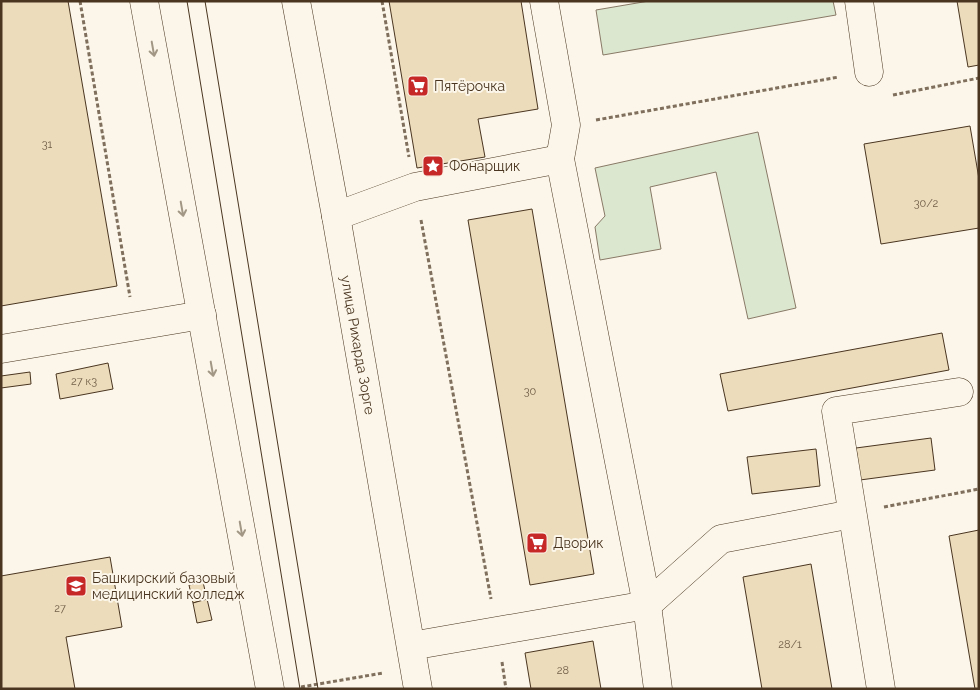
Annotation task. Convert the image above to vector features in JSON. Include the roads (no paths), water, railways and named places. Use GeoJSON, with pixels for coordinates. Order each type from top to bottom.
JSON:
{"type":"FeatureCollection","features":[{"type":"Feature","properties":{"kind":"main road"},"geometry":{"type":"LineString","coordinates":[[144,1],[270,689]]}},
{"type":"Feature","properties":{"kind":"main road","name":"улица Рихарда Зорге"},"geometry":{"type":"LineString","coordinates":[[296,1],[336,216],[418,689]]}},
{"type":"Feature","properties":{"kind":"main road"},"geometry":{"type":"LineString","coordinates":[[544,1],[566,125],[560,158],[647,605],[658,689]]}},
{"type":"Feature","properties":{"kind":"main road"},"geometry":{"type":"LineString","coordinates":[[858,1],[869,72]]}},
{"type":"Feature","properties":{"kind":"main road"},"geometry":{"type":"LineString","coordinates":[[336,216],[415,188],[560,158]]}},
{"type":"Feature","properties":{"kind":"main road"},"geometry":{"type":"LineString","coordinates":[[1,349],[202,316]]}},
{"type":"Feature","properties":{"kind":"main road"},"geometry":{"type":"LineString","coordinates":[[881,689],[836,411],[958,392]]}},
{"type":"Feature","properties":{"kind":"main road"},"geometry":{"type":"LineString","coordinates":[[411,646],[647,605],[721,539],[852,514]]}},
{"type":"Feature","properties":{"kind":"tram line"},"geometry":{"type":"LineString","coordinates":[[187,1],[300,689]]}},
{"type":"Feature","properties":{"kind":"tram line"},"geometry":{"type":"LineString","coordinates":[[205,1],[318,689]]}},
{"type":"Feature","properties":{"kind":"place","name":"Пятёрочка"},"geometry":{"type":"Point","coordinates":[418,86]}},
{"type":"Feature","properties":{"kind":"place","name":"Фонарщик"},"geometry":{"type":"Point","coordinates":[433,166]}},
{"type":"Feature","properties":{"kind":"place","name":"Дворик"},"geometry":{"type":"Point","coordinates":[537,543]}},
{"type":"Feature","properties":{"kind":"place","name":"Башкирский базовый медицинский колледж"},"geometry":{"type":"Point","coordinates":[76,586]}}]}
